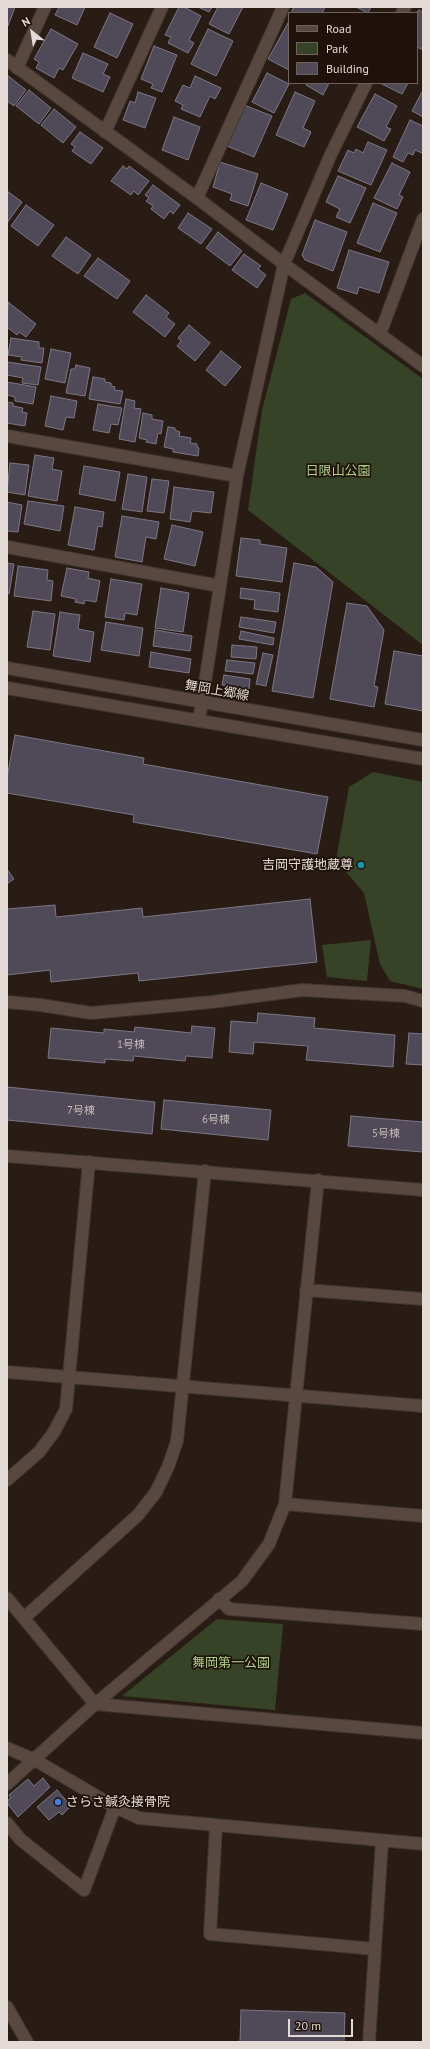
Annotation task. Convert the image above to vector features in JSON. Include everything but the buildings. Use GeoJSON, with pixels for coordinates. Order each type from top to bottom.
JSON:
{"type":"FeatureCollection","features":[{"type":"Feature","properties":{"kind":"street"},"geometry":{"type":"LineString","coordinates":[[17,68],[45,7]]}},
{"type":"Feature","properties":{"kind":"street"},"geometry":{"type":"LineString","coordinates":[[105,132],[162,7]]}},
{"type":"Feature","properties":{"kind":"street"},"geometry":{"type":"LineString","coordinates":[[197,198],[283,7]]}},
{"type":"Feature","properties":{"kind":"street"},"geometry":{"type":"LineString","coordinates":[[7,60],[197,198],[423,366]]}},
{"type":"Feature","properties":{"kind":"street"},"geometry":{"type":"LineString","coordinates":[[199,721],[237,476],[284,264],[331,154],[366,84]]}},
{"type":"Feature","properties":{"kind":"street"},"geometry":{"type":"LineString","coordinates":[[380,334],[423,219]]}},
{"type":"Feature","properties":{"kind":"street"},"geometry":{"type":"LineString","coordinates":[[7,436],[237,476]]}},
{"type":"Feature","properties":{"kind":"street"},"geometry":{"type":"LineString","coordinates":[[7,547],[220,586]]}},
{"type":"Feature","properties":{"kind":"street","name":"舞岡上郷線"},"geometry":{"type":"LineString","coordinates":[[7,668],[423,740]]}},
{"type":"Feature","properties":{"kind":"street"},"geometry":{"type":"LineString","coordinates":[[7,688],[423,759]]}},
{"type":"Feature","properties":{"kind":"street"},"geometry":{"type":"LineString","coordinates":[[7,1002],[40,1004],[91,1013],[212,1002],[302,990],[405,996],[423,1001]]}},
{"type":"Feature","properties":{"kind":"street"},"geometry":{"type":"LineString","coordinates":[[7,1156],[318,1180],[423,1190]]}},
{"type":"Feature","properties":{"kind":"street"},"geometry":{"type":"LineString","coordinates":[[7,1480],[39,1452],[54,1432],[66,1409],[89,1162]]}},
{"type":"Feature","properties":{"kind":"street"},"geometry":{"type":"LineString","coordinates":[[24,1618],[138,1515],[156,1492],[168,1467],[177,1441],[205,1171]]}},
{"type":"Feature","properties":{"kind":"street"},"geometry":{"type":"LineString","coordinates":[[7,1784],[95,1704],[242,1580],[269,1544],[284,1504],[318,1180]]}},
{"type":"Feature","properties":{"kind":"street"},"geometry":{"type":"LineString","coordinates":[[306,1290],[423,1299]]}},
{"type":"Feature","properties":{"kind":"street"},"geometry":{"type":"LineString","coordinates":[[7,1372],[423,1406]]}},
{"type":"Feature","properties":{"kind":"street"},"geometry":{"type":"LineString","coordinates":[[284,1504],[423,1516]]}},
{"type":"Feature","properties":{"kind":"street"},"geometry":{"type":"LineString","coordinates":[[7,1598],[95,1704],[423,1733]]}},
{"type":"Feature","properties":{"kind":"street"},"geometry":{"type":"LineString","coordinates":[[219,1599],[229,1609],[423,1624]]}},
{"type":"Feature","properties":{"kind":"street"},"geometry":{"type":"LineString","coordinates":[[7,1748],[35,1760],[115,1807],[140,1818],[423,1844]]}},
{"type":"Feature","properties":{"kind":"street"},"geometry":{"type":"LineString","coordinates":[[7,1823],[20,1839],[84,1890],[115,1807]]}},
{"type":"Feature","properties":{"kind":"street"},"geometry":{"type":"LineString","coordinates":[[216,1826],[210,1934],[375,1948]]}},
{"type":"Feature","properties":{"kind":"street"},"geometry":{"type":"LineString","coordinates":[[369,2042],[382,1841]]}},
{"type":"Feature","properties":{"kind":"street"},"geometry":{"type":"LineString","coordinates":[[8,2009],[26,2042]]}},
{"type":"Feature","properties":{"kind":"green space","name":"日限山公園"},"geometry":{"type":"Polygon","coordinates":[[[305,293],[423,379],[423,645],[248,510],[262,410],[291,299],[305,293]]]}},
{"type":"Feature","properties":{"kind":"green space"},"geometry":{"type":"Polygon","coordinates":[[[373,772],[423,782],[423,989],[390,981],[380,964],[364,893],[336,860],[349,787],[373,772]]]}},
{"type":"Feature","properties":{"kind":"green space"},"geometry":{"type":"Polygon","coordinates":[[[371,940],[367,981],[327,977],[322,945],[371,940]]]}},
{"type":"Feature","properties":{"kind":"green space","name":"舞岡第一公園"},"geometry":{"type":"Polygon","coordinates":[[[217,1619],[283,1624],[275,1710],[122,1696],[217,1619]]]}},
{"type":"Feature","properties":{"kind":"place","name":"吉岡守護地蔵尊"},"geometry":{"type":"Point","coordinates":[361,865]}},
{"type":"Feature","properties":{"kind":"place","name":"さらさ鍼灸接骨院"},"geometry":{"type":"Point","coordinates":[58,1802]}}]}
